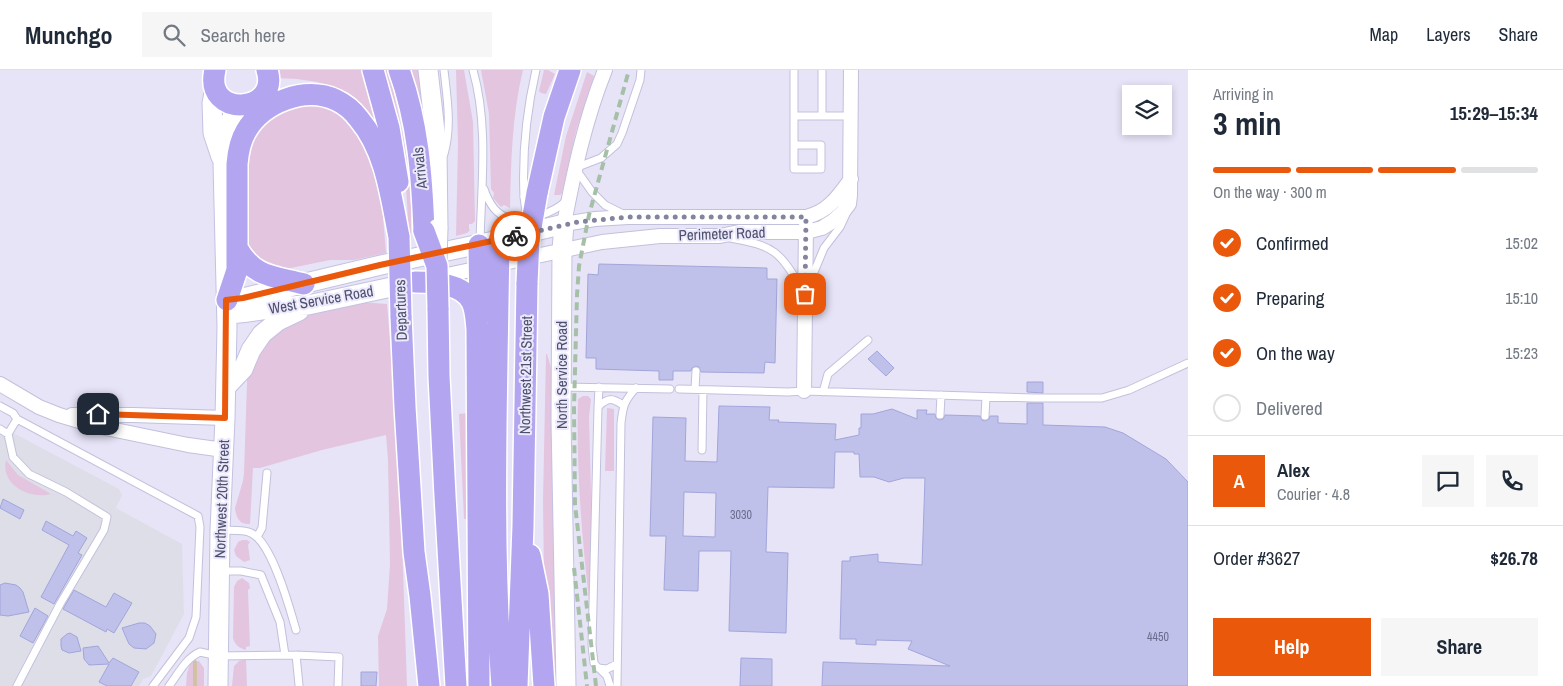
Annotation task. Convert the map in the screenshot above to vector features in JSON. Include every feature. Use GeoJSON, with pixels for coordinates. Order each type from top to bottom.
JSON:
{"type":"FeatureCollection","features":[{"type":"Feature","properties":{"kind":"main road"},"geometry":{"type":"LineString","coordinates":[[252,101],[266,89],[268,82],[266,70]]}},
{"type":"Feature","properties":{"kind":"main road","name":"Departures"},"geometry":{"type":"LineString","coordinates":[[373,70],[389,128],[396,163],[401,217],[399,237],[401,316],[414,552]]}},
{"type":"Feature","properties":{"kind":"main road","name":"Arrivals"},"geometry":{"type":"LineString","coordinates":[[399,70],[410,107],[422,185],[438,266],[439,376],[456,686]]}},
{"type":"Feature","properties":{"kind":"main road","name":"Northwest 21st Street"},"geometry":{"type":"LineString","coordinates":[[517,686],[531,195],[542,167],[554,118],[570,70]]}},
{"type":"Feature","properties":{"kind":"main road"},"geometry":{"type":"LineString","coordinates":[[215,79],[223,99],[236,105],[285,88],[310,95],[328,97],[344,105],[359,119],[366,129],[382,165],[399,237]]}},
{"type":"Feature","properties":{"kind":"main road"},"geometry":{"type":"LineString","coordinates":[[227,307],[237,270],[237,164],[240,146],[246,130],[257,116],[274,104],[310,95]]}},
{"type":"Feature","properties":{"kind":"main road"},"geometry":{"type":"LineString","coordinates":[[489,242],[496,588],[502,686]]}},
{"type":"Feature","properties":{"kind":"main road"},"geometry":{"type":"LineString","coordinates":[[237,248],[245,261],[260,273],[272,278],[304,284]]}},
{"type":"Feature","properties":{"kind":"main road"},"geometry":{"type":"LineString","coordinates":[[477,329],[489,266]]}},
{"type":"Feature","properties":{"kind":"main road"},"geometry":{"type":"LineString","coordinates":[[415,282],[450,286],[466,293],[474,307],[477,329],[479,686]]}},
{"type":"Feature","properties":{"kind":"main road"},"geometry":{"type":"LineString","coordinates":[[523,526],[538,594],[544,686]]}},
{"type":"Feature","properties":{"kind":"main road"},"geometry":{"type":"LineString","coordinates":[[414,552],[413,596],[416,686]]}},
{"type":"Feature","properties":{"kind":"main road"},"geometry":{"type":"LineString","coordinates":[[414,552],[429,686]]}},
{"type":"Feature","properties":{"kind":"street"},"geometry":{"type":"LineString","coordinates":[[428,70],[438,172],[431,230]]}},
{"type":"Feature","properties":{"kind":"street","name":"North Service Road"},"geometry":{"type":"LineString","coordinates":[[566,686],[561,387],[562,250],[564,224],[575,168],[584,131],[605,70]]}},
{"type":"Feature","properties":{"kind":"street"},"geometry":{"type":"LineString","coordinates":[[849,204],[851,70]]}},
{"type":"Feature","properties":{"kind":"street","name":"Northwest 20th Street"},"geometry":{"type":"LineString","coordinates":[[215,79],[212,103],[213,133],[223,163]]}},
{"type":"Feature","properties":{"kind":"street","name":"Northwest 20th Street"},"geometry":{"type":"LineString","coordinates":[[218,686],[219,571],[227,307],[223,163],[228,126],[235,112],[252,101]]}},
{"type":"Feature","properties":{"kind":"street","name":"Perimeter Road"},"geometry":{"type":"LineString","coordinates":[[564,224],[595,219],[628,217],[806,217],[815,215],[835,201],[850,179]]}},
{"type":"Feature","properties":{"kind":"street","name":"Perimeter Road"},"geometry":{"type":"LineString","coordinates":[[562,250],[602,242],[648,237],[720,236],[739,232],[806,232],[822,228],[833,221],[849,204]]}},
{"type":"Feature","properties":{"kind":"street"},"geometry":{"type":"LineString","coordinates":[[804,391],[806,217]]}},
{"type":"Feature","properties":{"kind":"street","name":"West Service Road"},"geometry":{"type":"LineString","coordinates":[[227,307],[243,298],[564,224]]}},
{"type":"Feature","properties":{"kind":"street","name":"West Service Road"},"geometry":{"type":"LineString","coordinates":[[227,307],[254,312],[291,305],[308,305],[562,250]]}},
{"type":"Feature","properties":{"kind":"street"},"geometry":{"type":"LineString","coordinates":[[226,387],[243,369],[251,350],[262,334],[278,321],[302,310],[308,305]]}},
{"type":"Feature","properties":{"kind":"street"},"geometry":{"type":"LineString","coordinates":[[0,384],[38,407],[96,426],[188,445],[224,450]]}},
{"type":"Feature","properties":{"kind":"street"},"geometry":{"type":"LineString","coordinates":[[59,415],[107,414],[225,418]]}},
{"type":"Feature","properties":{"kind":"lane"},"geometry":{"type":"LineString","coordinates":[[438,172],[448,140],[444,70]]}},
{"type":"Feature","properties":{"kind":"lane"},"geometry":{"type":"LineString","coordinates":[[473,70],[480,108],[483,187],[489,242]]}},
{"type":"Feature","properties":{"kind":"lane"},"geometry":{"type":"LineString","coordinates":[[531,195],[523,163],[525,130],[536,70]]}},
{"type":"Feature","properties":{"kind":"lane"},"geometry":{"type":"LineString","coordinates":[[628,217],[605,205],[592,192],[575,168],[601,158],[616,144],[622,133],[641,70]]}},
{"type":"Feature","properties":{"kind":"lane"},"geometry":{"type":"LineString","coordinates":[[794,70],[794,116],[794,145],[794,169],[821,169],[821,145],[794,145]]}},
{"type":"Feature","properties":{"kind":"lane"},"geometry":{"type":"LineString","coordinates":[[822,70],[822,116]]}},
{"type":"Feature","properties":{"kind":"lane"},"geometry":{"type":"LineString","coordinates":[[794,116],[851,116]]}},
{"type":"Feature","properties":{"kind":"lane"},"geometry":{"type":"LineString","coordinates":[[483,187],[492,207],[508,218],[534,217],[555,210],[569,197]]}},
{"type":"Feature","properties":{"kind":"lane"},"geometry":{"type":"LineString","coordinates":[[805,294],[824,248],[845,218],[849,204]]}},
{"type":"Feature","properties":{"kind":"lane"},"geometry":{"type":"LineString","coordinates":[[720,236],[749,241],[772,250],[788,265],[805,294]]}},
{"type":"Feature","properties":{"kind":"lane"},"geometry":{"type":"LineString","coordinates":[[823,392],[828,374],[868,340]]}},
{"type":"Feature","properties":{"kind":"lane"},"geometry":{"type":"LineString","coordinates":[[679,389],[1102,398],[1129,390],[1188,363]]}},
{"type":"Feature","properties":{"kind":"lane"},"geometry":{"type":"LineString","coordinates":[[696,372],[699,390],[702,450]]}},
{"type":"Feature","properties":{"kind":"lane"},"geometry":{"type":"LineString","coordinates":[[561,387],[670,389]]}},
{"type":"Feature","properties":{"kind":"lane"},"geometry":{"type":"LineString","coordinates":[[599,387],[592,645],[594,662],[607,676],[610,686]]}},
{"type":"Feature","properties":{"kind":"lane"},"geometry":{"type":"LineString","coordinates":[[617,686],[621,424],[623,405],[636,388]]}},
{"type":"Feature","properties":{"kind":"lane"},"geometry":{"type":"LineString","coordinates":[[940,415],[941,395]]}},
{"type":"Feature","properties":{"kind":"lane"},"geometry":{"type":"LineString","coordinates":[[985,416],[986,397]]}},
{"type":"Feature","properties":{"kind":"lane"},"geometry":{"type":"LineString","coordinates":[[598,407],[607,400],[616,401],[623,405]]}},
{"type":"Feature","properties":{"kind":"lane"},"geometry":{"type":"LineString","coordinates":[[0,406],[13,413],[17,419],[198,516],[200,526],[196,617],[189,638],[153,686]]}},
{"type":"Feature","properties":{"kind":"lane"},"geometry":{"type":"LineString","coordinates":[[17,419],[8,434],[13,457],[29,474],[66,492],[107,517],[104,530],[60,604],[17,686]]}},
{"type":"Feature","properties":{"kind":"lane"},"geometry":{"type":"LineString","coordinates":[[0,429],[8,434]]}},
{"type":"Feature","properties":{"kind":"lane"},"geometry":{"type":"LineString","coordinates":[[257,537],[262,528],[267,473]]}},
{"type":"Feature","properties":{"kind":"lane"},"geometry":{"type":"LineString","coordinates":[[220,530],[249,532],[257,537],[275,567],[288,600],[296,630]]}},
{"type":"Feature","properties":{"kind":"lane"},"geometry":{"type":"LineString","coordinates":[[219,571],[241,571],[261,575],[280,622],[285,655]]}},
{"type":"Feature","properties":{"kind":"lane"},"geometry":{"type":"LineString","coordinates":[[169,686],[194,654],[200,652],[218,656],[296,655],[339,658],[338,686]]}},
{"type":"Feature","properties":{"kind":"lane"},"geometry":{"type":"LineString","coordinates":[[296,655],[299,685]]}},
{"type":"Feature","properties":{"kind":"lane"},"geometry":{"type":"LineString","coordinates":[[598,668],[607,669],[617,664]]}},
{"type":"Feature","properties":{"kind":"shaded area"},"geometry":{"type":"Polygon","coordinates":[[[274,70],[364,70],[383,140],[341,92],[317,82],[275,78],[274,70]]]}},
{"type":"Feature","properties":{"kind":"shaded area"},"geometry":{"type":"Polygon","coordinates":[[[382,70],[389,70],[403,135],[408,166],[411,235],[409,235],[405,172],[382,70]]]}},
{"type":"Feature","properties":{"kind":"shaded area"},"geometry":{"type":"Polygon","coordinates":[[[407,70],[420,70],[424,113],[422,114],[407,70]]]}},
{"type":"Feature","properties":{"kind":"shaded area"},"geometry":{"type":"Polygon","coordinates":[[[456,70],[464,70],[473,122],[475,221],[469,224],[470,230],[467,233],[456,236],[458,144],[456,70]]]}},
{"type":"Feature","properties":{"kind":"shaded area"},"geometry":{"type":"Polygon","coordinates":[[[481,70],[523,70],[514,121],[510,208],[504,205],[501,207],[493,198],[494,193],[491,189],[489,114],[481,70]]]}},
{"type":"Feature","properties":{"kind":"shaded area"},"geometry":{"type":"Polygon","coordinates":[[[544,70],[555,74],[546,94],[539,91],[544,70]]]}},
{"type":"Feature","properties":{"kind":"shaded area"},"geometry":{"type":"Polygon","coordinates":[[[587,72],[594,76],[576,131],[562,193],[554,195],[566,136],[587,72]]]}},
{"type":"Feature","properties":{"kind":"shaded area"},"geometry":{"type":"Polygon","coordinates":[[[299,105],[317,105],[326,108],[341,115],[353,126],[374,163],[382,204],[386,253],[354,260],[330,260],[281,270],[268,267],[249,250],[246,240],[246,165],[252,139],[271,115],[299,105]]]}},
{"type":"Feature","properties":{"kind":"shaded area"},"geometry":{"type":"Polygon","coordinates":[[[360,302],[387,304],[399,452],[407,686],[379,686],[378,636],[387,609],[390,564],[386,435],[322,450],[260,468],[253,468],[250,524],[239,520],[235,508],[244,473],[247,377],[260,347],[296,316],[360,302]]]}},
{"type":"Feature","properties":{"kind":"shaded area"},"geometry":{"type":"Polygon","coordinates":[[[546,354],[555,381],[559,686],[550,686],[544,576],[543,500],[546,354]]]}},
{"type":"Feature","properties":{"kind":"shaded area"},"geometry":{"type":"Polygon","coordinates":[[[588,396],[591,399],[589,417],[592,530],[590,609],[582,531],[578,452],[578,399],[588,396]]]}},
{"type":"Feature","properties":{"kind":"shaded area"},"geometry":{"type":"Polygon","coordinates":[[[607,408],[614,409],[614,471],[605,471],[607,408]]]}},
{"type":"Feature","properties":{"kind":"shaded area"},"geometry":{"type":"Polygon","coordinates":[[[467,413],[473,518],[464,519],[459,414],[467,413]]]}},
{"type":"Feature","properties":{"kind":"shaded area"},"geometry":{"type":"Polygon","coordinates":[[[0,426],[119,489],[122,495],[116,508],[182,544],[184,614],[151,676],[143,679],[139,686],[0,686],[0,426]]]}},
{"type":"Feature","properties":{"kind":"shaded area"},"geometry":{"type":"Polygon","coordinates":[[[6,460],[18,475],[51,494],[34,495],[18,489],[8,477],[5,469],[6,460]]]}},
{"type":"Feature","properties":{"kind":"shaded area"},"geometry":{"type":"Polygon","coordinates":[[[242,540],[250,542],[248,545],[250,560],[244,562],[236,556],[234,550],[238,542],[242,540]]]}},
{"type":"Feature","properties":{"kind":"shaded area"},"geometry":{"type":"Polygon","coordinates":[[[242,578],[249,583],[250,588],[248,590],[250,646],[246,647],[246,650],[238,646],[233,638],[234,587],[237,581],[242,578]]]}},
{"type":"Feature","properties":{"kind":"shaded area"},"geometry":{"type":"Polygon","coordinates":[[[246,659],[247,686],[232,686],[234,666],[239,661],[246,659]]]}},
{"type":"Feature","properties":{"kind":"shaded area"},"geometry":{"type":"Polygon","coordinates":[[[199,661],[204,668],[204,686],[186,686],[187,673],[191,662],[199,661]]]}},
{"type":"Feature","properties":{"kind":"building"},"geometry":{"type":"Polygon","coordinates":[[[599,264],[767,268],[767,279],[777,279],[775,363],[765,362],[764,373],[701,372],[699,367],[696,366],[691,371],[673,371],[673,380],[659,380],[659,371],[596,369],[596,358],[586,358],[588,274],[598,275],[599,264]]]}},
{"type":"Feature","properties":{"kind":"building"},"geometry":{"type":"Polygon","coordinates":[[[877,351],[894,368],[886,376],[868,359],[877,351]]]}},
{"type":"Feature","properties":{"kind":"building"},"geometry":{"type":"Polygon","coordinates":[[[1027,382],[1043,382],[1043,393],[1027,392],[1027,382]]]}},
{"type":"Feature","properties":{"kind":"building"},"geometry":{"type":"Polygon","coordinates":[[[1027,403],[1043,403],[1043,425],[1105,427],[1123,433],[1166,459],[1188,482],[1188,686],[822,686],[823,662],[950,666],[908,649],[912,641],[876,640],[876,645],[856,644],[856,639],[840,639],[842,561],[850,561],[850,557],[878,554],[878,562],[922,565],[925,478],[904,478],[889,482],[874,477],[860,477],[859,454],[854,454],[854,452],[835,452],[834,488],[768,487],[766,552],[788,553],[786,633],[729,631],[731,551],[699,551],[698,591],[664,590],[666,536],[650,536],[653,417],[686,418],[685,461],[717,462],[719,406],[770,407],[769,420],[779,420],[778,422],[836,424],[835,440],[859,435],[861,414],[873,414],[892,409],[917,419],[917,410],[927,410],[926,414],[935,414],[939,420],[943,419],[945,415],[980,416],[985,421],[990,416],[998,416],[998,423],[1027,424],[1027,403]],[[684,492],[683,536],[715,537],[716,493],[684,492]]]}},
{"type":"Feature","properties":{"kind":"building"},"geometry":{"type":"Polygon","coordinates":[[[3,499],[24,510],[20,519],[0,508],[3,499]]]}},
{"type":"Feature","properties":{"kind":"building"},"geometry":{"type":"Polygon","coordinates":[[[46,521],[73,536],[76,531],[87,538],[78,553],[82,555],[54,604],[41,597],[69,545],[42,530],[46,521]]]}},
{"type":"Feature","properties":{"kind":"building"},"geometry":{"type":"Polygon","coordinates":[[[5,583],[16,585],[20,588],[29,612],[8,616],[0,615],[0,585],[5,583]]]}},
{"type":"Feature","properties":{"kind":"building"},"geometry":{"type":"Polygon","coordinates":[[[74,590],[106,607],[114,593],[132,603],[114,633],[107,629],[106,632],[63,609],[74,590]]]}},
{"type":"Feature","properties":{"kind":"building"},"geometry":{"type":"Polygon","coordinates":[[[35,608],[48,616],[33,643],[20,636],[35,608]]]}},
{"type":"Feature","properties":{"kind":"building"},"geometry":{"type":"Polygon","coordinates":[[[145,623],[150,626],[156,634],[154,643],[146,649],[134,648],[129,644],[122,628],[145,623]]]}},
{"type":"Feature","properties":{"kind":"building"},"geometry":{"type":"Polygon","coordinates":[[[70,633],[77,637],[81,651],[69,653],[62,650],[61,639],[70,633]]]}},
{"type":"Feature","properties":{"kind":"building"},"geometry":{"type":"Polygon","coordinates":[[[98,646],[109,663],[113,658],[139,672],[131,686],[107,686],[99,682],[109,664],[89,665],[84,659],[83,648],[98,646]]]}},
{"type":"Feature","properties":{"kind":"building"},"geometry":{"type":"Polygon","coordinates":[[[741,658],[772,659],[772,686],[740,686],[741,658]]]}},
{"type":"Feature","properties":{"kind":"building"},"geometry":{"type":"Polygon","coordinates":[[[361,672],[377,672],[376,686],[361,686],[361,672]]]}},
{"type":"Feature","properties":{"kind":"waterway"},"geometry":{"type":"LineString","coordinates":[[195,662],[195,686]]}},
{"type":"Feature","properties":{"kind":"railway"},"geometry":{"type":"LineString","coordinates":[[596,686],[575,505],[574,408],[577,295],[579,266],[589,215],[629,70]]}},
{"type":"Feature","properties":{"kind":"railway"},"geometry":{"type":"LineString","coordinates":[[574,568],[587,686]]}},
{"type":"Feature","properties":{"kind":"way so far"},"geometry":{"type":"LineString","coordinates":[[515,236],[564,224],[595,219],[671,216],[806,217],[805,294]]}},
{"type":"Feature","properties":{"kind":"route"},"geometry":{"type":"LineString","coordinates":[[98,414],[225,418],[226,300],[243,298],[380,265],[515,236]]}}]}
